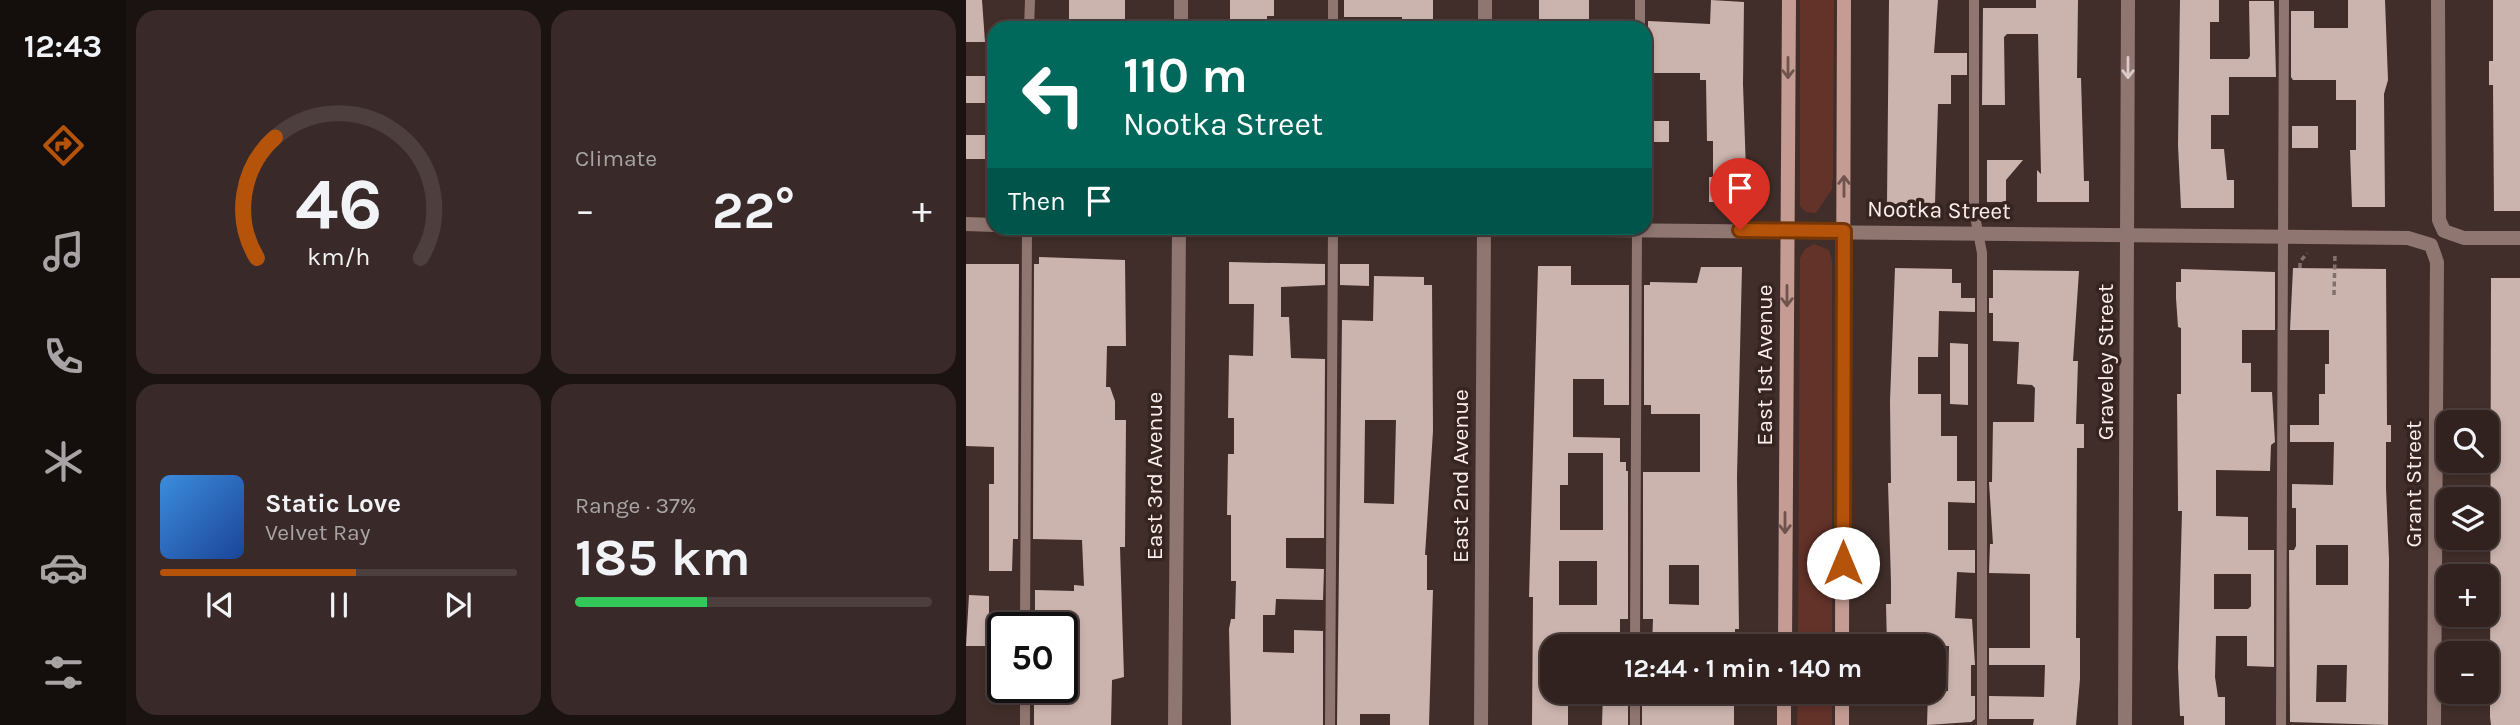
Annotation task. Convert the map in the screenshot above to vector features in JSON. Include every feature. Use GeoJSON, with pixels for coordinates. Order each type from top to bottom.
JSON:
{"type":"FeatureCollection","features":[{"type":"Feature","properties":{"kind":"main road","name":"East 1st Avenue"},"geometry":{"type":"LineString","coordinates":[[1785,634],[1789,0]]}},
{"type":"Feature","properties":{"kind":"main road"},"geometry":{"type":"LineString","coordinates":[[1842,634],[1844,0]]}},
{"type":"Feature","properties":{"kind":"main road"},"geometry":{"type":"LineString","coordinates":[[1784,704],[1784,725]]}},
{"type":"Feature","properties":{"kind":"main road"},"geometry":{"type":"LineString","coordinates":[[1842,704],[1842,725]]}},
{"type":"Feature","properties":{"kind":"street"},"geometry":{"type":"LineString","coordinates":[[1181,0],[1181,21]]}},
{"type":"Feature","properties":{"kind":"street"},"geometry":{"type":"LineString","coordinates":[[1485,0],[1485,21]]}},
{"type":"Feature","properties":{"kind":"street","name":"Graveley Street"},"geometry":{"type":"LineString","coordinates":[[2125,725],[2128,0]]}},
{"type":"Feature","properties":{"kind":"street"},"geometry":{"type":"LineString","coordinates":[[2438,0],[2438,211],[2444,231],[2464,238],[2520,238]]}},
{"type":"Feature","properties":{"kind":"street"},"geometry":{"type":"LineString","coordinates":[[966,224],[987,225]]}},
{"type":"Feature","properties":{"kind":"street","name":"Nootka Street"},"geometry":{"type":"LineString","coordinates":[[1652,229],[2408,238],[2431,245]]}},
{"type":"Feature","properties":{"kind":"street","name":"East 3rd Avenue"},"geometry":{"type":"LineString","coordinates":[[1175,725],[1179,235]]}},
{"type":"Feature","properties":{"kind":"street","name":"East 2nd Avenue"},"geometry":{"type":"LineString","coordinates":[[1481,725],[1484,235]]}},
{"type":"Feature","properties":{"kind":"street","name":"Grant Street"},"geometry":{"type":"LineString","coordinates":[[2431,245],[2437,262],[2434,725]]}},
{"type":"Feature","properties":{"kind":"lane"},"geometry":{"type":"LineString","coordinates":[[1029,21],[1030,0]]}},
{"type":"Feature","properties":{"kind":"lane"},"geometry":{"type":"LineString","coordinates":[[1333,0],[1333,21]]}},
{"type":"Feature","properties":{"kind":"lane"},"geometry":{"type":"LineString","coordinates":[[1640,0],[1640,21]]}},
{"type":"Feature","properties":{"kind":"lane"},"geometry":{"type":"LineString","coordinates":[[1974,0],[1974,211],[1982,253],[1982,725]]}},
{"type":"Feature","properties":{"kind":"lane"},"geometry":{"type":"LineString","coordinates":[[2281,725],[2284,0]]}},
{"type":"Feature","properties":{"kind":"lane"},"geometry":{"type":"LineString","coordinates":[[1025,612],[1027,235]]}},
{"type":"Feature","properties":{"kind":"lane"},"geometry":{"type":"LineString","coordinates":[[1330,725],[1333,235]]}},
{"type":"Feature","properties":{"kind":"lane"},"geometry":{"type":"LineString","coordinates":[[1635,634],[1637,235]]}},
{"type":"Feature","properties":{"kind":"lane"},"geometry":{"type":"LineString","coordinates":[[1025,703],[1025,725]]}},
{"type":"Feature","properties":{"kind":"lane"},"geometry":{"type":"LineString","coordinates":[[1635,704],[1635,725]]}},
{"type":"Feature","properties":{"kind":"path"},"geometry":{"type":"LineString","coordinates":[[2334,295],[2335,237]]}},
{"type":"Feature","properties":{"kind":"shaded area"},"geometry":{"type":"Polygon","coordinates":[[[1800,0],[1834,0],[1832,189],[1816,213],[1806,212],[1800,206],[1800,0]]]}},
{"type":"Feature","properties":{"kind":"shaded area"},"geometry":{"type":"Polygon","coordinates":[[[1814,244],[1829,250],[1832,261],[1832,634],[1798,634],[1800,258],[1805,249],[1814,244]]]}},
{"type":"Feature","properties":{"kind":"shaded area"},"geometry":{"type":"Polygon","coordinates":[[[1798,704],[1832,704],[1832,725],[1797,725],[1798,704]]]}},
{"type":"Feature","properties":{"kind":"building"},"geometry":{"type":"Polygon","coordinates":[[[966,0],[982,0],[985,42],[966,42],[966,0]]]}},
{"type":"Feature","properties":{"kind":"building"},"geometry":{"type":"Polygon","coordinates":[[[1069,0],[1125,0],[1125,21],[1069,21],[1069,0]]]}},
{"type":"Feature","properties":{"kind":"building"},"geometry":{"type":"Polygon","coordinates":[[[1230,0],[1274,0],[1274,16],[1267,16],[1267,21],[1230,21],[1230,0]]]}},
{"type":"Feature","properties":{"kind":"building"},"geometry":{"type":"Polygon","coordinates":[[[1344,0],[1433,0],[1433,21],[1402,21],[1402,17],[1344,17],[1344,0]]]}},
{"type":"Feature","properties":{"kind":"building"},"geometry":{"type":"Polygon","coordinates":[[[1539,0],[1589,0],[1589,20],[1539,21],[1539,0]]]}},
{"type":"Feature","properties":{"kind":"building"},"geometry":{"type":"Polygon","coordinates":[[[1711,0],[1744,2],[1743,84],[1747,200],[1741,202],[1709,202],[1709,177],[1713,177],[1713,141],[1707,141],[1706,80],[1700,80],[1700,73],[1652,73],[1652,21],[1710,24],[1711,0]]]}},
{"type":"Feature","properties":{"kind":"building"},"geometry":{"type":"Polygon","coordinates":[[[1889,0],[1938,0],[1934,53],[1967,53],[1967,75],[1951,75],[1951,104],[1938,104],[1935,204],[1887,204],[1889,0]]]}},
{"type":"Feature","properties":{"kind":"building"},"geometry":{"type":"Polygon","coordinates":[[[2036,0],[2078,0],[2077,78],[2081,78],[2084,181],[2089,181],[2089,202],[2037,202],[2037,170],[2041,174],[2038,34],[2007,34],[2004,37],[2005,105],[1982,105],[1983,8],[2036,8],[2036,0]]]}},
{"type":"Feature","properties":{"kind":"building"},"geometry":{"type":"Polygon","coordinates":[[[2180,0],[2219,0],[2219,22],[2210,22],[2210,59],[2248,59],[2249,1],[2274,1],[2276,77],[2229,77],[2229,115],[2211,115],[2211,149],[2224,149],[2227,180],[2234,180],[2234,208],[2181,208],[2178,145],[2180,0]]]}},
{"type":"Feature","properties":{"kind":"building"},"geometry":{"type":"Polygon","coordinates":[[[2348,0],[2385,0],[2388,80],[2384,94],[2385,207],[2352,207],[2350,150],[2356,150],[2356,100],[2336,100],[2336,80],[2293,80],[2291,77],[2291,11],[2314,11],[2314,28],[2348,28],[2348,0]]]}},
{"type":"Feature","properties":{"kind":"building"},"geometry":{"type":"Polygon","coordinates":[[[2493,0],[2520,0],[2520,211],[2494,211],[2493,85],[2489,85],[2489,61],[2493,61],[2493,0]]]}},
{"type":"Feature","properties":{"kind":"building"},"geometry":{"type":"Polygon","coordinates":[[[966,76],[987,76],[987,103],[966,103],[966,76]]]}},
{"type":"Feature","properties":{"kind":"building"},"geometry":{"type":"Polygon","coordinates":[[[1652,121],[1669,121],[1669,142],[1652,142],[1652,121]]]}},
{"type":"Feature","properties":{"kind":"building"},"geometry":{"type":"Polygon","coordinates":[[[2292,126],[2318,126],[2318,148],[2292,148],[2292,126]]]}},
{"type":"Feature","properties":{"kind":"building"},"geometry":{"type":"Polygon","coordinates":[[[966,135],[987,135],[987,159],[966,159],[966,135]]]}},
{"type":"Feature","properties":{"kind":"building"},"geometry":{"type":"Polygon","coordinates":[[[1987,160],[2023,160],[2006,180],[2006,202],[1987,202],[1987,160]]]}},
{"type":"Feature","properties":{"kind":"building"},"geometry":{"type":"Polygon","coordinates":[[[1039,257],[1125,260],[1126,346],[1107,346],[1106,387],[1110,387],[1115,401],[1115,420],[1126,420],[1125,547],[1120,547],[1124,677],[1112,680],[1111,725],[1034,725],[1034,703],[1078,703],[1078,612],[1035,612],[1035,590],[1074,591],[1074,585],[1084,586],[1082,540],[1033,539],[1034,264],[1039,264],[1039,257]]]}},
{"type":"Feature","properties":{"kind":"building"},"geometry":{"type":"Polygon","coordinates":[[[1229,262],[1325,264],[1325,285],[1281,287],[1281,317],[1289,317],[1291,358],[1325,359],[1324,538],[1286,538],[1286,568],[1324,569],[1323,600],[1276,599],[1275,615],[1263,615],[1263,652],[1294,653],[1294,630],[1323,631],[1323,725],[1231,725],[1229,629],[1231,619],[1235,619],[1236,581],[1231,581],[1231,515],[1227,515],[1228,454],[1234,454],[1234,418],[1228,418],[1229,355],[1253,356],[1254,304],[1229,304],[1229,262]]]}},
{"type":"Feature","properties":{"kind":"building"},"geometry":{"type":"Polygon","coordinates":[[[966,264],[1019,264],[1018,539],[1013,539],[1012,571],[989,571],[989,484],[994,484],[994,447],[966,446],[966,264]]]}},
{"type":"Feature","properties":{"kind":"building"},"geometry":{"type":"Polygon","coordinates":[[[1340,264],[1369,264],[1369,286],[1340,285],[1340,264]]]}},
{"type":"Feature","properties":{"kind":"building"},"geometry":{"type":"Polygon","coordinates":[[[1538,266],[1571,266],[1571,285],[1629,285],[1629,405],[1604,405],[1604,379],[1573,379],[1573,437],[1620,438],[1620,462],[1626,462],[1628,619],[1620,619],[1620,634],[1540,634],[1540,704],[1568,704],[1568,725],[1532,725],[1533,597],[1529,597],[1538,266]],[[1568,453],[1568,485],[1560,485],[1560,530],[1603,530],[1603,453],[1568,453]],[[1559,561],[1559,605],[1597,605],[1597,561],[1559,561]]]}},
{"type":"Feature","properties":{"kind":"building"},"geometry":{"type":"Polygon","coordinates":[[[1701,267],[1742,267],[1737,477],[1739,629],[1735,629],[1735,634],[1652,634],[1653,619],[1643,619],[1643,472],[1700,472],[1700,414],[1651,414],[1651,405],[1644,405],[1644,285],[1650,285],[1650,282],[1697,283],[1701,267]],[[1669,565],[1669,604],[1699,605],[1699,565],[1669,565]]]}},
{"type":"Feature","properties":{"kind":"building"},"geometry":{"type":"Polygon","coordinates":[[[1895,268],[1952,269],[1952,283],[1961,283],[1961,298],[1975,298],[1975,312],[1939,311],[1938,357],[1918,357],[1918,394],[1941,394],[1941,436],[1957,436],[1957,481],[1975,481],[1975,503],[1948,502],[1948,550],[1975,550],[1975,573],[1957,572],[1955,618],[1972,619],[1975,665],[1971,665],[1971,696],[1975,696],[1975,719],[1971,722],[1927,725],[1928,704],[1946,704],[1949,646],[1946,646],[1946,634],[1887,634],[1886,604],[1891,604],[1888,483],[1891,483],[1890,401],[1895,268]]]}},
{"type":"Feature","properties":{"kind":"building"},"geometry":{"type":"Polygon","coordinates":[[[2293,268],[2386,269],[2387,425],[2391,425],[2391,442],[2386,442],[2389,559],[2388,725],[2290,722],[2289,550],[2294,550],[2296,546],[2296,508],[2292,508],[2292,484],[2333,485],[2334,442],[2290,442],[2290,425],[2319,425],[2319,394],[2325,394],[2325,364],[2329,364],[2329,330],[2290,330],[2293,268]],[[2316,545],[2316,585],[2348,585],[2348,545],[2316,545]],[[2317,665],[2316,702],[2346,702],[2347,665],[2317,665]]]}},
{"type":"Feature","properties":{"kind":"building"},"geometry":{"type":"Polygon","coordinates":[[[2181,269],[2275,272],[2275,330],[2242,330],[2242,363],[2251,363],[2251,392],[2272,392],[2275,442],[2271,445],[2270,471],[2216,470],[2216,516],[2248,517],[2248,550],[2274,550],[2274,667],[2247,666],[2247,636],[2216,636],[2215,677],[2218,697],[2225,697],[2225,725],[2184,725],[2184,716],[2180,716],[2178,667],[2182,511],[2178,511],[2177,394],[2181,394],[2181,328],[2178,327],[2176,282],[2181,282],[2181,269]],[[2214,574],[2214,609],[2248,609],[2251,606],[2251,574],[2214,574]]]}},
{"type":"Feature","properties":{"kind":"building"},"geometry":{"type":"Polygon","coordinates":[[[1993,270],[2079,271],[2073,361],[2078,361],[2076,424],[2084,424],[2084,448],[2077,448],[2076,638],[2080,638],[2080,679],[2076,725],[2033,725],[2034,719],[1989,719],[1989,696],[2044,697],[2045,665],[1989,665],[1989,648],[2030,648],[2030,574],[1989,573],[1990,544],[1993,544],[1989,482],[1992,482],[1993,422],[2034,422],[2035,388],[2032,385],[2017,384],[2019,342],[1993,341],[1993,313],[1989,313],[1989,298],[1993,298],[1993,270]]]}},
{"type":"Feature","properties":{"kind":"building"},"geometry":{"type":"Polygon","coordinates":[[[1374,276],[1424,277],[1424,285],[1432,285],[1433,431],[1425,555],[1427,590],[1433,590],[1429,725],[1390,725],[1390,714],[1360,714],[1360,725],[1337,725],[1342,320],[1373,321],[1374,276]],[[1365,420],[1364,503],[1394,504],[1396,420],[1365,420]]]}},
{"type":"Feature","properties":{"kind":"building"},"geometry":{"type":"Polygon","coordinates":[[[2491,278],[2520,278],[2520,725],[2491,725],[2490,717],[2490,704],[2499,704],[2499,641],[2490,641],[2490,627],[2499,627],[2499,564],[2490,564],[2490,550],[2499,550],[2499,487],[2491,487],[2491,473],[2499,473],[2499,410],[2491,410],[2491,278]]]}},
{"type":"Feature","properties":{"kind":"building"},"geometry":{"type":"Polygon","coordinates":[[[1950,343],[1968,344],[1968,405],[1950,404],[1950,343]]]}},
{"type":"Feature","properties":{"kind":"building"},"geometry":{"type":"Polygon","coordinates":[[[969,595],[989,596],[987,646],[966,646],[969,595]]]}},
{"type":"Feature","properties":{"kind":"building"},"geometry":{"type":"Polygon","coordinates":[[[1603,704],[1628,704],[1628,725],[1602,725],[1603,704]]]}},
{"type":"Feature","properties":{"kind":"building"},"geometry":{"type":"Polygon","coordinates":[[[1642,704],[1734,704],[1734,725],[1642,725],[1642,704]]]}},
{"type":"Feature","properties":{"kind":"route"},"geometry":{"type":"LineString","coordinates":[[1740,230],[1844,231],[1843,563]]}}]}
